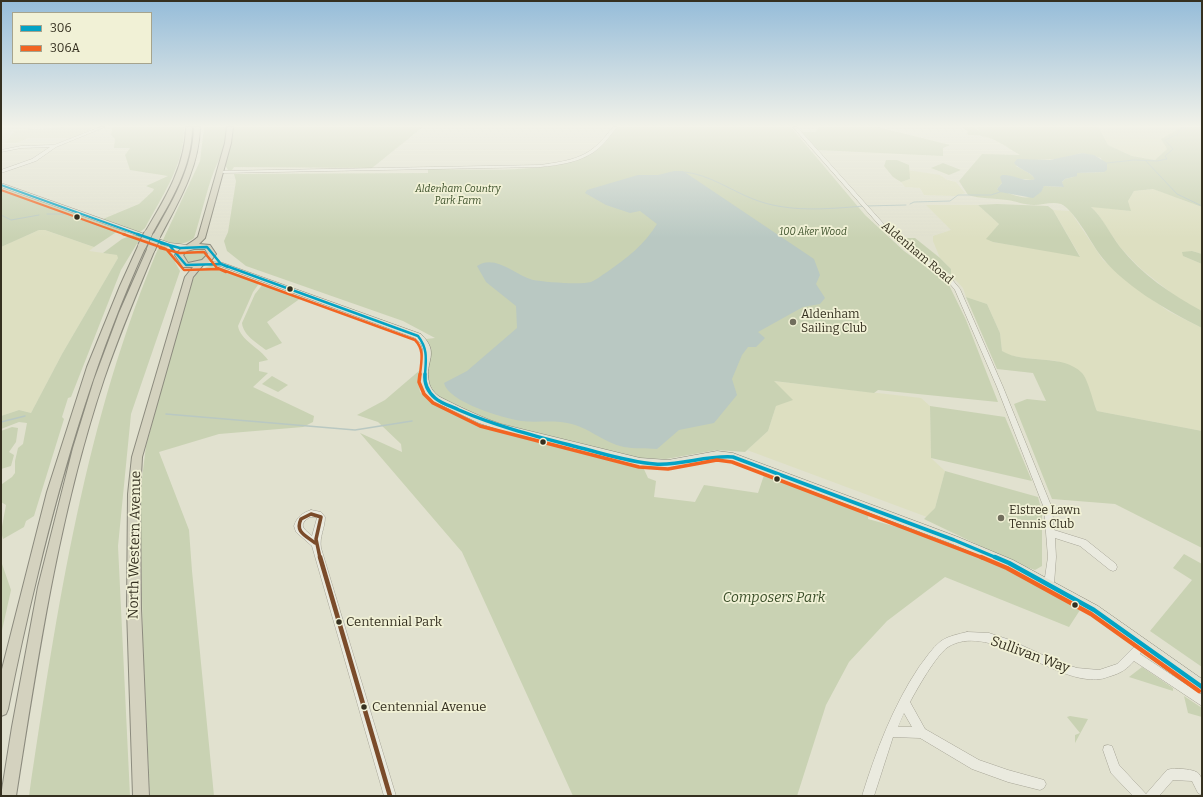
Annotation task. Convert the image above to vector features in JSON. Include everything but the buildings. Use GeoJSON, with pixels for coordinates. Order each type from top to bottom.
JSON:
{"type":"FeatureCollection","features":[{"type":"Feature","properties":{"kind":"highway"},"geometry":{"type":"LineString","coordinates":[[8,796],[26,687],[40,616],[78,452],[115,338],[147,248],[148,234],[183,164]]}},
{"type":"Feature","properties":{"kind":"highway"},"geometry":{"type":"LineString","coordinates":[[1,709],[35,559],[71,427],[113,310],[147,248],[156,237],[189,172],[191,164]]}},
{"type":"Feature","properties":{"kind":"highway"},"geometry":{"type":"LineString","coordinates":[[201,264],[187,271],[178,255],[201,238],[222,164]]}},
{"type":"Feature","properties":{"kind":"highway"},"geometry":{"type":"LineString","coordinates":[[201,238],[212,254]]}},
{"type":"Feature","properties":{"kind":"highway"},"geometry":{"type":"LineString","coordinates":[[190,247],[207,247]]}},
{"type":"Feature","properties":{"kind":"highway","name":"North Western Avenue"},"geometry":{"type":"LineString","coordinates":[[141,796],[134,609],[134,494],[136,464],[140,440],[187,271],[201,264],[212,254]]}},
{"type":"Feature","properties":{"kind":"main road"},"geometry":{"type":"LineString","coordinates":[[1,185],[169,245],[190,247]]}},
{"type":"Feature","properties":{"kind":"main road"},"geometry":{"type":"LineString","coordinates":[[169,245],[175,254],[178,255]]}},
{"type":"Feature","properties":{"kind":"main road"},"geometry":{"type":"LineString","coordinates":[[212,254],[221,264]]}},
{"type":"Feature","properties":{"kind":"main road"},"geometry":{"type":"LineString","coordinates":[[201,264],[221,264],[418,336],[425,341],[428,348],[424,387],[436,398],[482,421],[500,427],[640,462],[674,464],[721,455],[741,459],[954,540],[1009,563],[1094,610],[1202,687]]}},
{"type":"Feature","properties":{"kind":"street"},"geometry":{"type":"LineString","coordinates":[[1,172],[22,164]]}},
{"type":"Feature","properties":{"kind":"street"},"geometry":{"type":"LineString","coordinates":[[220,172],[540,166],[550,164]]}},
{"type":"Feature","properties":{"kind":"street","name":"Aldenham Road"},"geometry":{"type":"LineString","coordinates":[[828,164],[889,233],[948,278],[958,290],[1000,387],[1048,508],[1052,557],[1049,584]]}},
{"type":"Feature","properties":{"kind":"street"},"geometry":{"type":"LineString","coordinates":[[315,542],[298,528],[298,523],[302,517],[309,514],[316,514],[321,517],[315,542],[390,796]]}},
{"type":"Feature","properties":{"kind":"street"},"geometry":{"type":"LineString","coordinates":[[301,531],[308,532],[319,526]]}},
{"type":"Feature","properties":{"kind":"street"},"geometry":{"type":"LineString","coordinates":[[1051,533],[1084,543],[1113,567]]}},
{"type":"Feature","properties":{"kind":"street","name":"Sullivan Way"},"geometry":{"type":"LineString","coordinates":[[868,796],[890,732],[904,702],[921,672],[938,650],[950,642],[965,637],[977,636],[994,640],[1076,672],[1107,672],[1121,667],[1135,652],[1202,701]]}},
{"type":"Feature","properties":{"kind":"street"},"geometry":{"type":"LineString","coordinates":[[904,702],[921,733]]}},
{"type":"Feature","properties":{"kind":"street"},"geometry":{"type":"LineString","coordinates":[[890,732],[921,733],[976,765],[1008,776],[1040,784]]}},
{"type":"Feature","properties":{"kind":"street"},"geometry":{"type":"LineString","coordinates":[[1108,750],[1115,769],[1141,796]]}},
{"type":"Feature","properties":{"kind":"street"},"geometry":{"type":"LineString","coordinates":[[1151,796],[1171,774],[1195,776],[1202,789]]}},
{"type":"Feature","properties":{"kind":"green space"},"geometry":{"type":"Polygon","coordinates":[[[128,164],[178,164],[165,192],[145,228],[139,233],[103,219],[139,204],[154,189],[146,186],[168,176],[130,170],[128,164]]]}},
{"type":"Feature","properties":{"kind":"green space"},"geometry":{"type":"Polygon","coordinates":[[[199,164],[217,164],[211,179],[194,238],[190,241],[179,244],[163,240],[199,164]]]}},
{"type":"Feature","properties":{"kind":"green space"},"geometry":{"type":"Polygon","coordinates":[[[377,164],[372,168],[234,167],[232,170],[228,170],[225,165],[377,164]]]}},
{"type":"Feature","properties":{"kind":"green space"},"geometry":{"type":"Polygon","coordinates":[[[822,164],[865,215],[904,251],[948,283],[966,320],[998,402],[878,390],[874,393],[774,381],[793,400],[776,406],[768,431],[745,452],[717,450],[666,459],[638,458],[484,420],[433,394],[426,384],[430,348],[426,339],[435,338],[403,321],[246,266],[227,251],[224,241],[228,232],[236,181],[234,174],[428,173],[428,169],[488,170],[532,168],[553,165],[822,164]]]}},
{"type":"Feature","properties":{"kind":"green space"},"geometry":{"type":"Polygon","coordinates":[[[885,164],[909,165],[910,179],[901,182],[893,177],[884,166],[885,164]]]}},
{"type":"Feature","properties":{"kind":"green space"},"geometry":{"type":"Polygon","coordinates":[[[940,164],[946,164],[961,170],[949,175],[931,168],[940,164]]]}},
{"type":"Feature","properties":{"kind":"green space"},"geometry":{"type":"Polygon","coordinates":[[[973,164],[1022,164],[1016,166],[1029,173],[1036,179],[1023,179],[1002,183],[997,189],[1017,196],[1028,197],[1034,196],[1044,186],[1063,187],[1062,182],[1065,179],[1073,177],[1077,173],[1104,172],[1102,164],[1202,164],[1202,207],[1153,189],[1134,191],[1128,201],[1131,211],[1091,207],[1103,221],[1120,247],[1137,266],[1168,291],[1202,311],[1202,328],[1160,305],[1132,286],[1119,275],[1098,252],[1076,218],[1066,207],[1061,204],[1054,203],[1030,205],[1002,199],[982,198],[968,195],[959,181],[973,164]]]}},
{"type":"Feature","properties":{"kind":"green space"},"geometry":{"type":"Polygon","coordinates":[[[908,170],[940,175],[947,180],[956,182],[965,193],[955,196],[924,195],[920,188],[905,187],[901,182],[910,179],[908,170]]]}},
{"type":"Feature","properties":{"kind":"green space"},"geometry":{"type":"Polygon","coordinates":[[[1,187],[127,232],[118,231],[94,247],[45,230],[39,230],[1,247],[1,187]]]}},
{"type":"Feature","properties":{"kind":"green space"},"geometry":{"type":"Polygon","coordinates":[[[1154,189],[1202,207],[1202,254],[1192,251],[1183,256],[1202,264],[1202,311],[1180,300],[1140,268],[1120,247],[1097,213],[1090,206],[1130,211],[1128,201],[1134,191],[1154,189]]]}},
{"type":"Feature","properties":{"kind":"green space"},"geometry":{"type":"Polygon","coordinates":[[[997,204],[1048,206],[1053,210],[1080,257],[993,242],[986,239],[999,224],[978,205],[997,204]]]}},
{"type":"Feature","properties":{"kind":"green space"},"geometry":{"type":"Polygon","coordinates":[[[926,205],[978,205],[999,224],[987,239],[993,242],[1080,256],[1053,210],[1070,211],[1103,260],[1126,280],[1168,311],[1202,328],[1202,431],[1097,411],[1083,374],[1057,361],[1024,358],[1008,355],[1002,351],[1000,333],[987,304],[966,297],[963,288],[951,275],[951,269],[940,258],[933,241],[933,236],[951,230],[926,205]]]}},
{"type":"Feature","properties":{"kind":"green space"},"geometry":{"type":"Polygon","coordinates":[[[39,230],[45,230],[94,247],[89,251],[118,255],[118,258],[62,354],[31,413],[19,410],[1,416],[1,247],[39,230]]]}},
{"type":"Feature","properties":{"kind":"green space"},"geometry":{"type":"Polygon","coordinates":[[[135,234],[141,237],[121,270],[71,397],[68,398],[62,417],[64,419],[34,516],[26,521],[24,527],[3,539],[1,532],[6,505],[1,502],[2,484],[15,473],[15,461],[18,448],[23,444],[27,423],[19,422],[1,429],[1,416],[19,410],[31,413],[62,354],[118,258],[117,255],[103,253],[122,239],[135,234]]]}},
{"type":"Feature","properties":{"kind":"green space"},"geometry":{"type":"Polygon","coordinates":[[[898,238],[915,238],[951,269],[951,275],[898,238]]]}},
{"type":"Feature","properties":{"kind":"green space"},"geometry":{"type":"Polygon","coordinates":[[[160,244],[165,246],[175,256],[175,262],[180,271],[131,414],[118,546],[130,796],[29,796],[63,585],[93,446],[112,378],[134,310],[160,244]]]}},
{"type":"Feature","properties":{"kind":"green space"},"geometry":{"type":"Polygon","coordinates":[[[201,248],[208,255],[205,259],[189,262],[183,255],[187,250],[201,248]]]}},
{"type":"Feature","properties":{"kind":"green space"},"geometry":{"type":"Polygon","coordinates":[[[1192,251],[1202,254],[1202,264],[1183,256],[1182,252],[1192,251]]]}},
{"type":"Feature","properties":{"kind":"green space"},"geometry":{"type":"Polygon","coordinates":[[[211,266],[218,267],[260,282],[253,292],[238,326],[242,336],[268,360],[259,362],[259,371],[268,373],[253,387],[314,416],[313,422],[303,427],[219,434],[159,452],[189,530],[214,796],[150,796],[143,645],[140,495],[146,446],[189,289],[199,271],[211,266]]]}},
{"type":"Feature","properties":{"kind":"green space"},"geometry":{"type":"Polygon","coordinates":[[[263,284],[301,298],[267,322],[282,343],[266,350],[248,335],[242,323],[255,294],[263,284]]]}},
{"type":"Feature","properties":{"kind":"green space"},"geometry":{"type":"Polygon","coordinates":[[[966,297],[987,304],[1000,333],[1002,351],[1022,358],[1065,363],[1082,373],[1097,411],[1202,431],[1202,548],[1115,504],[1052,499],[1014,404],[1027,399],[1046,401],[1033,373],[997,369],[966,297]]]}},
{"type":"Feature","properties":{"kind":"green space","name":"Composers Park"},"geometry":{"type":"Polygon","coordinates":[[[420,370],[418,375],[420,392],[440,405],[483,425],[528,439],[643,467],[648,478],[656,481],[654,497],[695,502],[704,485],[758,493],[765,472],[869,511],[868,519],[912,531],[1025,576],[1080,610],[1069,627],[945,577],[887,621],[849,662],[826,705],[797,796],[573,796],[462,552],[360,433],[402,452],[401,444],[378,422],[357,415],[385,400],[420,370]]]}},
{"type":"Feature","properties":{"kind":"green space"},"geometry":{"type":"Polygon","coordinates":[[[272,376],[288,385],[278,392],[262,384],[272,376]]]}},
{"type":"Feature","properties":{"kind":"green space"},"geometry":{"type":"Polygon","coordinates":[[[773,381],[921,398],[930,406],[931,458],[945,471],[935,508],[927,517],[747,450],[768,431],[776,406],[773,381]]]}},
{"type":"Feature","properties":{"kind":"green space"},"geometry":{"type":"Polygon","coordinates":[[[930,406],[1005,417],[1032,481],[931,458],[930,406]]]}},
{"type":"Feature","properties":{"kind":"green space"},"geometry":{"type":"Polygon","coordinates":[[[12,427],[18,428],[16,442],[9,452],[14,455],[11,466],[1,469],[1,431],[12,427]]]}},
{"type":"Feature","properties":{"kind":"green space","name":"Elstree Lawn Tennis Club"},"geometry":{"type":"Polygon","coordinates":[[[945,471],[1038,497],[1042,512],[1042,566],[1035,570],[1020,565],[924,519],[935,508],[945,471]]]}},
{"type":"Feature","properties":{"kind":"green space"},"geometry":{"type":"Polygon","coordinates":[[[1184,554],[1202,564],[1202,667],[1150,631],[1192,580],[1173,568],[1184,554]]]}},
{"type":"Feature","properties":{"kind":"green space"},"geometry":{"type":"Polygon","coordinates":[[[1,561],[11,590],[1,635],[1,561]]]}},
{"type":"Feature","properties":{"kind":"green space"},"geometry":{"type":"Polygon","coordinates":[[[1142,667],[1173,688],[1173,691],[1129,677],[1142,667]]]}},
{"type":"Feature","properties":{"kind":"green space"},"geometry":{"type":"Polygon","coordinates":[[[1184,696],[1202,708],[1202,717],[1188,713],[1184,696]]]}},
{"type":"Feature","properties":{"kind":"green space"},"geometry":{"type":"Polygon","coordinates":[[[1070,716],[1088,719],[1075,743],[1075,735],[1080,733],[1067,717],[1070,716]]]}},
{"type":"Feature","properties":{"kind":"shaded area"},"geometry":{"type":"Polygon","coordinates":[[[1015,164],[1107,164],[1107,170],[1104,172],[1077,173],[1077,176],[1065,179],[1062,182],[1064,187],[1044,186],[1041,192],[1033,198],[1000,192],[997,189],[1002,183],[1000,177],[1002,175],[1027,180],[1035,179],[1015,164]]]}},
{"type":"Feature","properties":{"kind":"shaded area"},"geometry":{"type":"Polygon","coordinates":[[[674,171],[683,171],[814,259],[820,275],[816,284],[825,298],[820,304],[803,307],[758,332],[765,338],[756,347],[748,347],[742,355],[732,379],[737,395],[714,423],[679,430],[657,449],[628,448],[609,442],[582,427],[567,423],[521,421],[490,413],[465,403],[455,397],[448,390],[444,383],[467,371],[517,328],[516,306],[486,282],[477,266],[491,262],[538,281],[571,283],[591,282],[635,251],[657,224],[640,211],[630,213],[606,205],[585,193],[587,190],[638,175],[658,175],[674,171]]]}},
{"type":"Feature","properties":{"kind":"waterway"},"geometry":{"type":"LineString","coordinates":[[1149,164],[1177,194],[1202,206]]}},
{"type":"Feature","properties":{"kind":"waterway"},"geometry":{"type":"LineString","coordinates":[[685,172],[711,179],[753,199],[780,206],[808,209],[864,206]]}},
{"type":"Feature","properties":{"kind":"waterway"},"geometry":{"type":"LineString","coordinates":[[910,204],[914,202],[950,201],[958,195],[991,195],[1000,192]]}},
{"type":"Feature","properties":{"kind":"waterway"},"geometry":{"type":"LineString","coordinates":[[867,206],[906,205]]}},
{"type":"Feature","properties":{"kind":"waterway"},"geometry":{"type":"LineString","coordinates":[[47,214],[64,214]]}},
{"type":"Feature","properties":{"kind":"waterway"},"geometry":{"type":"LineString","coordinates":[[1,215],[11,220],[39,215]]}},
{"type":"Feature","properties":{"kind":"waterway"},"geometry":{"type":"LineString","coordinates":[[166,414],[355,430],[412,421]]}},
{"type":"Feature","properties":{"kind":"waterway"},"geometry":{"type":"LineString","coordinates":[[1,422],[25,416]]}},
{"type":"Feature","properties":{"kind":"transit line","name":"306"},"geometry":{"type":"LineString","coordinates":[[1,185],[169,245],[186,265],[221,264],[418,336],[424,344],[426,352],[424,376],[428,391],[443,403],[472,416],[532,435],[645,463],[667,464],[724,456],[733,457],[954,540],[1009,563],[1094,610],[1202,687]]}},
{"type":"Feature","properties":{"kind":"transit line","name":"306A"},"geometry":{"type":"LineString","coordinates":[[1,190],[166,249],[184,270],[220,269],[415,340],[420,345],[422,351],[419,382],[424,394],[433,403],[480,426],[639,467],[668,469],[717,460],[732,462],[952,545],[1007,568],[1091,614],[1199,691]]}},
{"type":"Feature","properties":{"kind":"transit line","name":"306"},"geometry":{"type":"LineString","coordinates":[[161,243],[180,248],[207,247],[221,264],[228,267]]}},
{"type":"Feature","properties":{"kind":"transit line","name":"306A"},"geometry":{"type":"LineString","coordinates":[[160,248],[180,253],[204,252],[217,268],[226,272]]}},
{"type":"Feature","properties":{"kind":"transit line"},"geometry":{"type":"LineString","coordinates":[[315,543],[299,530],[298,526],[301,519],[311,514],[321,517],[316,539],[317,548],[390,796]]}},
{"type":"Feature","properties":{"kind":"place","name":"Aldenham Sailing Club"},"geometry":{"type":"Point","coordinates":[793,322]}},
{"type":"Feature","properties":{"kind":"place","name":"Elstree Lawn Tennis Club"},"geometry":{"type":"Point","coordinates":[1001,518]}},
{"type":"Feature","properties":{"kind":"place","name":"Centennial Park"},"geometry":{"type":"Point","coordinates":[339,622]}},
{"type":"Feature","properties":{"kind":"place","name":"Centennial Avenue"},"geometry":{"type":"Point","coordinates":[364,707]}},
{"type":"Feature","properties":{"kind":"park label","name":"Aldenham Country Park Farm"},"geometry":{"type":"Point","coordinates":[458,194]}},
{"type":"Feature","properties":{"kind":"park label","name":"100 Aker Wood"},"geometry":{"type":"Point","coordinates":[813,232]}}]}
